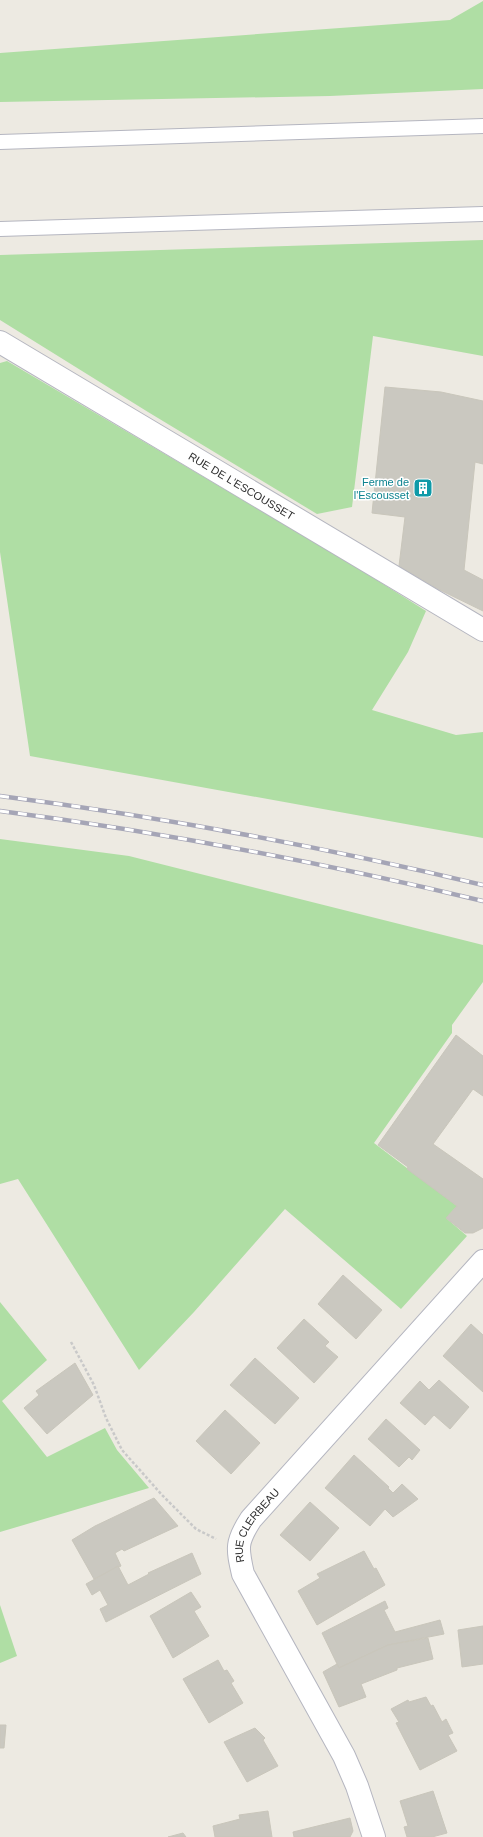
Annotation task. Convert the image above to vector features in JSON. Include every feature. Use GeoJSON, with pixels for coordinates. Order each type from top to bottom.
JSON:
{"type":"FeatureCollection","features":[{"type":"Feature","properties":{"kind":"street","name":"RUE DE L'ESCOUSSET"},"geometry":{"type":"LineString","coordinates":[[0,342],[483,630]]}},
{"type":"Feature","properties":{"kind":"street","name":"RUE CLERBEAU"},"geometry":{"type":"LineString","coordinates":[[374,1837],[357,1786],[344,1756],[242,1574],[238,1550],[242,1533],[251,1519],[483,1262]]}},
{"type":"Feature","properties":{"kind":"lane"},"geometry":{"type":"LineString","coordinates":[[0,142],[483,126]]}},
{"type":"Feature","properties":{"kind":"lane"},"geometry":{"type":"LineString","coordinates":[[0,229],[483,214]]}},
{"type":"Feature","properties":{"kind":"path"},"geometry":{"type":"LineString","coordinates":[[71,1342],[94,1385],[106,1418],[122,1450],[196,1529],[238,1550]]}},
{"type":"Feature","properties":{"kind":"green space"},"geometry":{"type":"Polygon","coordinates":[[[483,1],[483,89],[330,96],[0,102],[0,53],[450,20],[483,1]]]}},
{"type":"Feature","properties":{"kind":"green space"},"geometry":{"type":"Polygon","coordinates":[[[483,240],[483,356],[373,336],[352,507],[317,514],[148,412],[0,320],[0,255],[483,240]]]}},
{"type":"Feature","properties":{"kind":"green space"},"geometry":{"type":"Polygon","coordinates":[[[7,361],[353,565],[426,611],[408,652],[372,710],[456,735],[483,732],[483,838],[30,756],[0,552],[0,363],[7,361]]]}},
{"type":"Feature","properties":{"kind":"green space"},"geometry":{"type":"Polygon","coordinates":[[[0,839],[129,856],[483,945],[483,982],[452,1025],[452,1033],[374,1143],[457,1206],[446,1218],[467,1236],[401,1309],[285,1209],[194,1312],[139,1370],[18,1179],[0,1184],[0,839]]]}},
{"type":"Feature","properties":{"kind":"green space"},"geometry":{"type":"Polygon","coordinates":[[[0,1302],[47,1360],[2,1401],[47,1457],[105,1428],[117,1450],[149,1488],[0,1532],[0,1302]]]}},
{"type":"Feature","properties":{"kind":"green space"},"geometry":{"type":"Polygon","coordinates":[[[0,1605],[17,1656],[0,1663],[0,1605]]]}},
{"type":"Feature","properties":{"kind":"building","name":"Ferme de l'Escousset"},"geometry":{"type":"Polygon","coordinates":[[[385,387],[441,392],[483,401],[483,464],[475,462],[464,570],[483,580],[483,611],[438,589],[399,566],[405,517],[372,513],[385,387]]]}},
{"type":"Feature","properties":{"kind":"building"},"geometry":{"type":"Polygon","coordinates":[[[456,1035],[483,1056],[483,1096],[473,1089],[433,1144],[483,1179],[483,1228],[473,1233],[465,1233],[446,1218],[457,1206],[407,1169],[408,1167],[378,1145],[456,1035]]]}},
{"type":"Feature","properties":{"kind":"building"},"geometry":{"type":"Polygon","coordinates":[[[343,1275],[382,1310],[356,1339],[318,1304],[343,1275]]]}},
{"type":"Feature","properties":{"kind":"building"},"geometry":{"type":"Polygon","coordinates":[[[304,1319],[329,1342],[325,1346],[338,1357],[314,1383],[277,1348],[304,1319]]]}},
{"type":"Feature","properties":{"kind":"building"},"geometry":{"type":"Polygon","coordinates":[[[471,1324],[483,1335],[483,1392],[443,1356],[471,1324]]]}},
{"type":"Feature","properties":{"kind":"building"},"geometry":{"type":"Polygon","coordinates":[[[255,1358],[299,1398],[275,1424],[230,1385],[255,1358]]]}},
{"type":"Feature","properties":{"kind":"building"},"geometry":{"type":"Polygon","coordinates":[[[75,1363],[93,1395],[47,1434],[24,1408],[39,1395],[36,1391],[75,1363]]]}},
{"type":"Feature","properties":{"kind":"building"},"geometry":{"type":"Polygon","coordinates":[[[439,1380],[469,1407],[450,1429],[434,1415],[425,1425],[400,1403],[420,1381],[429,1390],[439,1380]]]}},
{"type":"Feature","properties":{"kind":"building"},"geometry":{"type":"Polygon","coordinates":[[[225,1410],[260,1443],[231,1474],[196,1441],[225,1410]]]}},
{"type":"Feature","properties":{"kind":"building"},"geometry":{"type":"Polygon","coordinates":[[[386,1419],[420,1450],[412,1460],[409,1457],[399,1467],[368,1439],[386,1419]]]}},
{"type":"Feature","properties":{"kind":"building"},"geometry":{"type":"Polygon","coordinates":[[[354,1455],[389,1487],[388,1488],[393,1493],[402,1484],[418,1499],[393,1517],[385,1509],[370,1526],[325,1488],[354,1455]]]}},
{"type":"Feature","properties":{"kind":"building"},"geometry":{"type":"Polygon","coordinates":[[[154,1498],[178,1526],[124,1551],[122,1549],[115,1553],[121,1566],[94,1579],[72,1540],[95,1526],[154,1498]]]}},
{"type":"Feature","properties":{"kind":"building"},"geometry":{"type":"Polygon","coordinates":[[[310,1502],[339,1528],[310,1561],[280,1535],[310,1502]]]}},
{"type":"Feature","properties":{"kind":"building"},"geometry":{"type":"Polygon","coordinates":[[[364,1551],[374,1569],[376,1568],[385,1585],[317,1625],[298,1591],[320,1578],[317,1574],[364,1551]]]}},
{"type":"Feature","properties":{"kind":"building"},"geometry":{"type":"Polygon","coordinates":[[[192,1553],[201,1574],[106,1622],[100,1609],[108,1605],[100,1590],[92,1595],[86,1584],[118,1566],[128,1585],[149,1574],[148,1573],[192,1553]]]}},
{"type":"Feature","properties":{"kind":"building"},"geometry":{"type":"Polygon","coordinates":[[[191,1592],[201,1607],[194,1611],[209,1636],[173,1658],[150,1616],[191,1592]]]}},
{"type":"Feature","properties":{"kind":"building"},"geometry":{"type":"Polygon","coordinates":[[[385,1601],[388,1608],[384,1610],[395,1632],[440,1620],[444,1634],[388,1645],[339,1668],[322,1633],[385,1601]]]}},
{"type":"Feature","properties":{"kind":"building"},"geometry":{"type":"Polygon","coordinates":[[[483,1626],[483,1664],[462,1667],[458,1630],[483,1626]]]}},
{"type":"Feature","properties":{"kind":"building"},"geometry":{"type":"Polygon","coordinates":[[[428,1638],[433,1659],[397,1668],[397,1670],[361,1684],[366,1697],[339,1707],[323,1672],[337,1664],[339,1668],[388,1645],[428,1638]]]}},
{"type":"Feature","properties":{"kind":"building"},"geometry":{"type":"Polygon","coordinates":[[[218,1660],[224,1671],[227,1670],[234,1681],[231,1683],[243,1703],[209,1723],[183,1679],[218,1660]]]}},
{"type":"Feature","properties":{"kind":"building"},"geometry":{"type":"Polygon","coordinates":[[[426,1697],[431,1706],[433,1705],[442,1722],[446,1719],[453,1733],[448,1735],[457,1751],[420,1770],[396,1723],[399,1722],[391,1709],[408,1700],[409,1702],[426,1697]]]}},
{"type":"Feature","properties":{"kind":"building"},"geometry":{"type":"Polygon","coordinates":[[[0,1725],[6,1725],[4,1748],[0,1748],[0,1725]]]}},
{"type":"Feature","properties":{"kind":"building"},"geometry":{"type":"Polygon","coordinates":[[[255,1728],[265,1738],[263,1740],[278,1766],[247,1782],[224,1742],[255,1728]]]}},
{"type":"Feature","properties":{"kind":"building"},"geometry":{"type":"Polygon","coordinates":[[[433,1791],[447,1833],[432,1837],[407,1837],[404,1827],[408,1826],[400,1801],[433,1791]]]}},
{"type":"Feature","properties":{"kind":"building"},"geometry":{"type":"Polygon","coordinates":[[[268,1811],[272,1837],[215,1837],[213,1826],[240,1819],[239,1815],[268,1811]]]}},
{"type":"Feature","properties":{"kind":"building"},"geometry":{"type":"Polygon","coordinates":[[[350,1818],[353,1831],[350,1837],[294,1837],[293,1832],[350,1818]]]}},
{"type":"Feature","properties":{"kind":"building"},"geometry":{"type":"Polygon","coordinates":[[[183,1833],[186,1837],[168,1837],[183,1833]]]}},
{"type":"Feature","properties":{"kind":"railway"},"geometry":{"type":"LineString","coordinates":[[0,796],[122,813],[243,834],[363,858],[483,885]]}},
{"type":"Feature","properties":{"kind":"railway"},"geometry":{"type":"LineString","coordinates":[[0,811],[122,829],[303,861],[483,901]]}},
{"type":"Feature","properties":{"kind":"place","name":"Ferme de l'Escousset"},"geometry":{"type":"Point","coordinates":[423,488]}}]}
